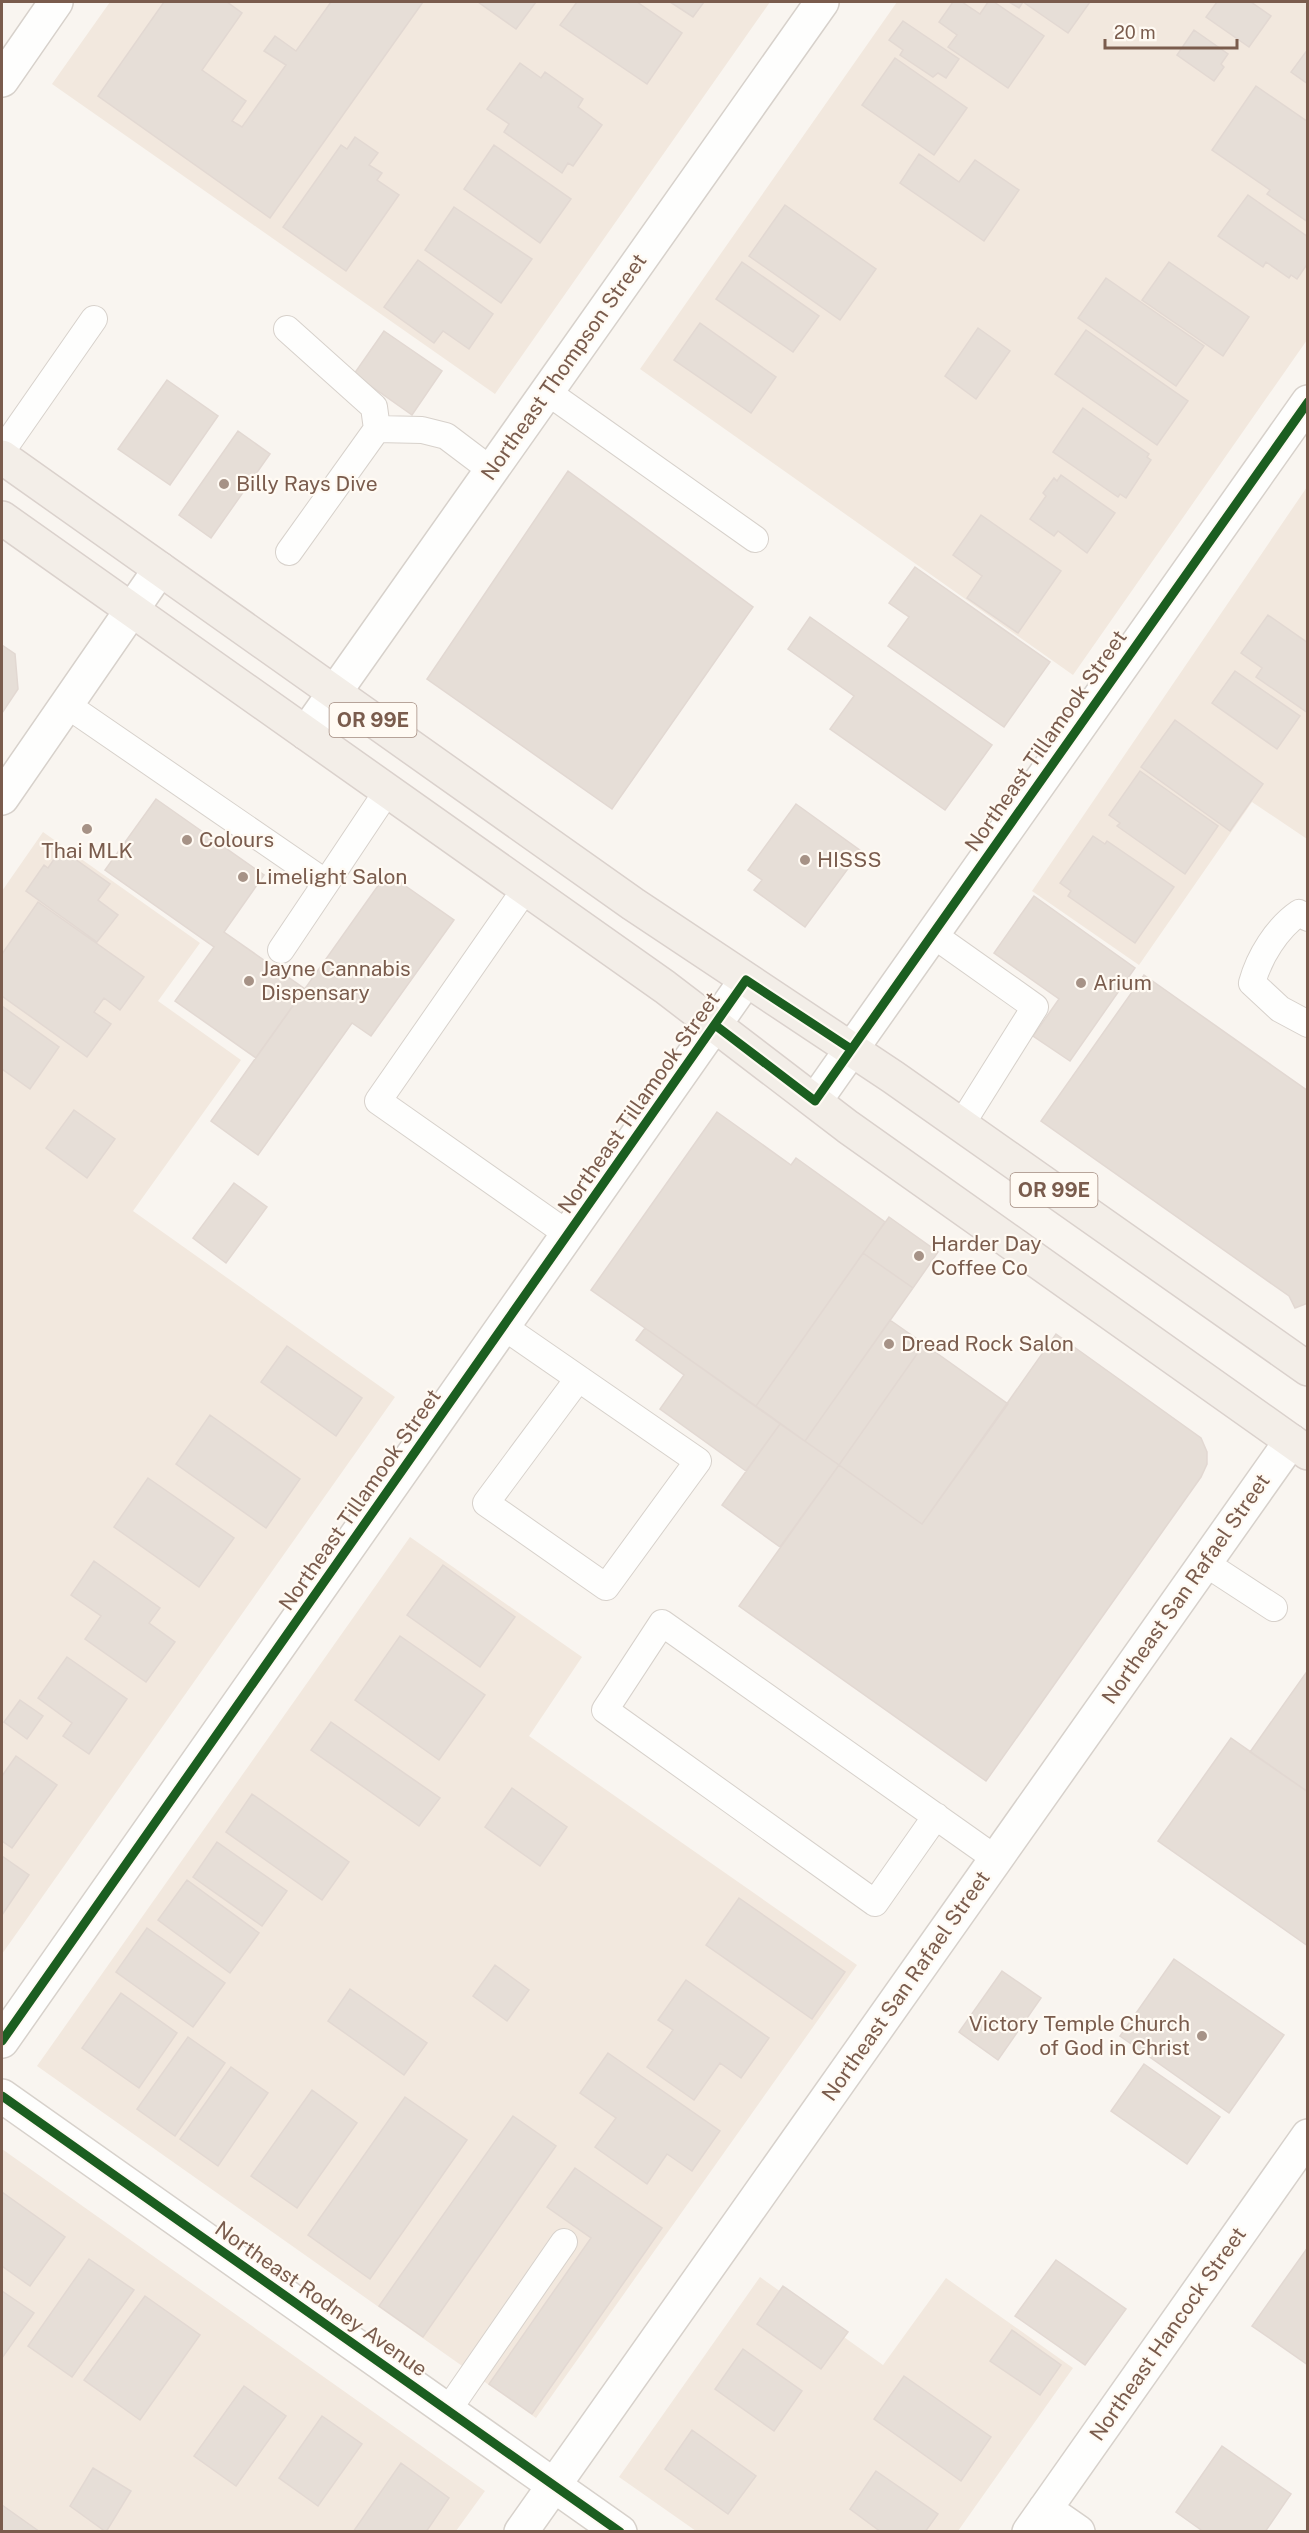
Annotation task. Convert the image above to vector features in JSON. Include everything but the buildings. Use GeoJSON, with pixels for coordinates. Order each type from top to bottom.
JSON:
{"type":"FeatureCollection","features":[{"type":"Feature","properties":{"kind":"main road","name":"OR 99E"},"geometry":{"type":"LineString","coordinates":[[2,457],[633,904],[851,1049],[1308,1369]]}},
{"type":"Feature","properties":{"kind":"main road","name":"OR 99E"},"geometry":{"type":"LineString","coordinates":[[2,518],[526,888],[715,1025],[815,1101],[1299,1447]]}},
{"type":"Feature","properties":{"kind":"street"},"geometry":{"type":"LineString","coordinates":[[2,80],[56,2]]}},
{"type":"Feature","properties":{"kind":"street","name":"Northeast Thompson Street"},"geometry":{"type":"LineString","coordinates":[[306,733],[822,2]]}},
{"type":"Feature","properties":{"kind":"street","name":"Northeast Tillamook Street"},"geometry":{"type":"LineString","coordinates":[[815,1101],[1308,402]]}},
{"type":"Feature","properties":{"kind":"street"},"geometry":{"type":"LineString","coordinates":[[2,798],[160,569]]}},
{"type":"Feature","properties":{"kind":"street","name":"Northeast Tillamook Street"},"geometry":{"type":"LineString","coordinates":[[2,2041],[746,980]]}},
{"type":"Feature","properties":{"kind":"street","name":"Northeast San Rafael Street"},"geometry":{"type":"LineString","coordinates":[[521,2532],[1205,1563],[1299,1447]]}},
{"type":"Feature","properties":{"kind":"street","name":"Northeast Rodney Avenue"},"geometry":{"type":"LineString","coordinates":[[2,2096],[620,2532]]}},
{"type":"Feature","properties":{"kind":"street","name":"Northeast Hancock Street"},"geometry":{"type":"LineString","coordinates":[[1037,2520],[1308,2136]]}},
{"type":"Feature","properties":{"kind":"street"},"geometry":{"type":"LineString","coordinates":[[1037,2520],[1078,2532]]}},
{"type":"Feature","properties":{"kind":"lane"},"geometry":{"type":"LineString","coordinates":[[2,451],[94,319]]}},
{"type":"Feature","properties":{"kind":"lane"},"geometry":{"type":"LineString","coordinates":[[287,329],[374,407],[378,429],[289,552]]}},
{"type":"Feature","properties":{"kind":"lane"},"geometry":{"type":"LineString","coordinates":[[546,392],[755,539]]}},
{"type":"Feature","properties":{"kind":"lane"},"geometry":{"type":"LineString","coordinates":[[378,429],[422,430],[446,436],[491,470]]}},
{"type":"Feature","properties":{"kind":"lane"},"geometry":{"type":"LineString","coordinates":[[66,705],[326,883]]}},
{"type":"Feature","properties":{"kind":"lane"},"geometry":{"type":"LineString","coordinates":[[281,950],[388,790]]}},
{"type":"Feature","properties":{"kind":"lane"},"geometry":{"type":"LineString","coordinates":[[526,888],[378,1101],[569,1235]]}},
{"type":"Feature","properties":{"kind":"lane"},"geometry":{"type":"LineString","coordinates":[[1308,918],[1299,913],[1287,921],[1256,966],[1252,983],[1280,1009],[1308,1024]]}},
{"type":"Feature","properties":{"kind":"lane"},"geometry":{"type":"LineString","coordinates":[[932,934],[1035,1007],[961,1125]]}},
{"type":"Feature","properties":{"kind":"lane"},"geometry":{"type":"LineString","coordinates":[[504,1327],[578,1378],[698,1461],[606,1587],[486,1503],[578,1378]]}},
{"type":"Feature","properties":{"kind":"lane"},"geometry":{"type":"LineString","coordinates":[[1205,1563],[1274,1608]]}},
{"type":"Feature","properties":{"kind":"lane"},"geometry":{"type":"LineString","coordinates":[[936,1816],[875,1903],[605,1710],[662,1623],[936,1816],[996,1859]]}},
{"type":"Feature","properties":{"kind":"lane"},"geometry":{"type":"LineString","coordinates":[[448,2410],[564,2242]]}},
{"type":"Feature","properties":{"kind":"shaded area"},"geometry":{"type":"Polygon","coordinates":[[[110,2],[770,2],[495,394],[52,84],[110,2]]]}},
{"type":"Feature","properties":{"kind":"shaded area"},"geometry":{"type":"Polygon","coordinates":[[[897,2],[1307,2],[1307,340],[1073,675],[640,369],[897,2]]]}},
{"type":"Feature","properties":{"kind":"shaded area"},"geometry":{"type":"Polygon","coordinates":[[[1307,487],[1307,839],[1252,802],[1139,965],[1032,891],[1307,487]]]}},
{"type":"Feature","properties":{"kind":"shaded area"},"geometry":{"type":"Polygon","coordinates":[[[43,832],[200,943],[158,1001],[241,1060],[133,1211],[395,1397],[2,1954],[2,891],[43,832]]]}},
{"type":"Feature","properties":{"kind":"shaded area"},"geometry":{"type":"Polygon","coordinates":[[[410,1537],[582,1657],[529,1736],[857,1965],[536,2418],[37,2066],[410,1537]]]}},
{"type":"Feature","properties":{"kind":"shaded area"},"geometry":{"type":"Polygon","coordinates":[[[2,2149],[485,2491],[456,2531],[2,2531],[2,2149]]]}},
{"type":"Feature","properties":{"kind":"shaded area"},"geometry":{"type":"Polygon","coordinates":[[[760,2277],[883,2365],[946,2278],[1073,2368],[958,2531],[696,2531],[619,2477],[760,2277]]]}},
{"type":"Feature","properties":{"kind":"cycle path"},"geometry":{"type":"LineString","coordinates":[[715,1025],[815,1101],[1308,402]]}},
{"type":"Feature","properties":{"kind":"cycle path"},"geometry":{"type":"LineString","coordinates":[[2,2041],[746,980],[851,1049]]}},
{"type":"Feature","properties":{"kind":"cycle path"},"geometry":{"type":"LineString","coordinates":[[2,2096],[620,2532]]}},
{"type":"Feature","properties":{"kind":"place","name":"Billy Rays Dive"},"geometry":{"type":"Point","coordinates":[224,484]}},
{"type":"Feature","properties":{"kind":"place","name":"Thai MLK"},"geometry":{"type":"Point","coordinates":[87,829]}},
{"type":"Feature","properties":{"kind":"place","name":"Colours"},"geometry":{"type":"Point","coordinates":[187,840]}},
{"type":"Feature","properties":{"kind":"place","name":"HISSS"},"geometry":{"type":"Point","coordinates":[805,860]}},
{"type":"Feature","properties":{"kind":"place","name":"Limelight Salon"},"geometry":{"type":"Point","coordinates":[243,877]}},
{"type":"Feature","properties":{"kind":"place","name":"Jayne Cannabis Dispensary"},"geometry":{"type":"Point","coordinates":[249,981]}},
{"type":"Feature","properties":{"kind":"place","name":"Arium"},"geometry":{"type":"Point","coordinates":[1081,983]}},
{"type":"Feature","properties":{"kind":"place","name":"Harder Day Coffee Co"},"geometry":{"type":"Point","coordinates":[919,1256]}},
{"type":"Feature","properties":{"kind":"place","name":"Dread Rock Salon"},"geometry":{"type":"Point","coordinates":[889,1344]}},
{"type":"Feature","properties":{"kind":"place","name":"Victory Temple Church of God in Christ"},"geometry":{"type":"Point","coordinates":[1202,2036]}}]}
